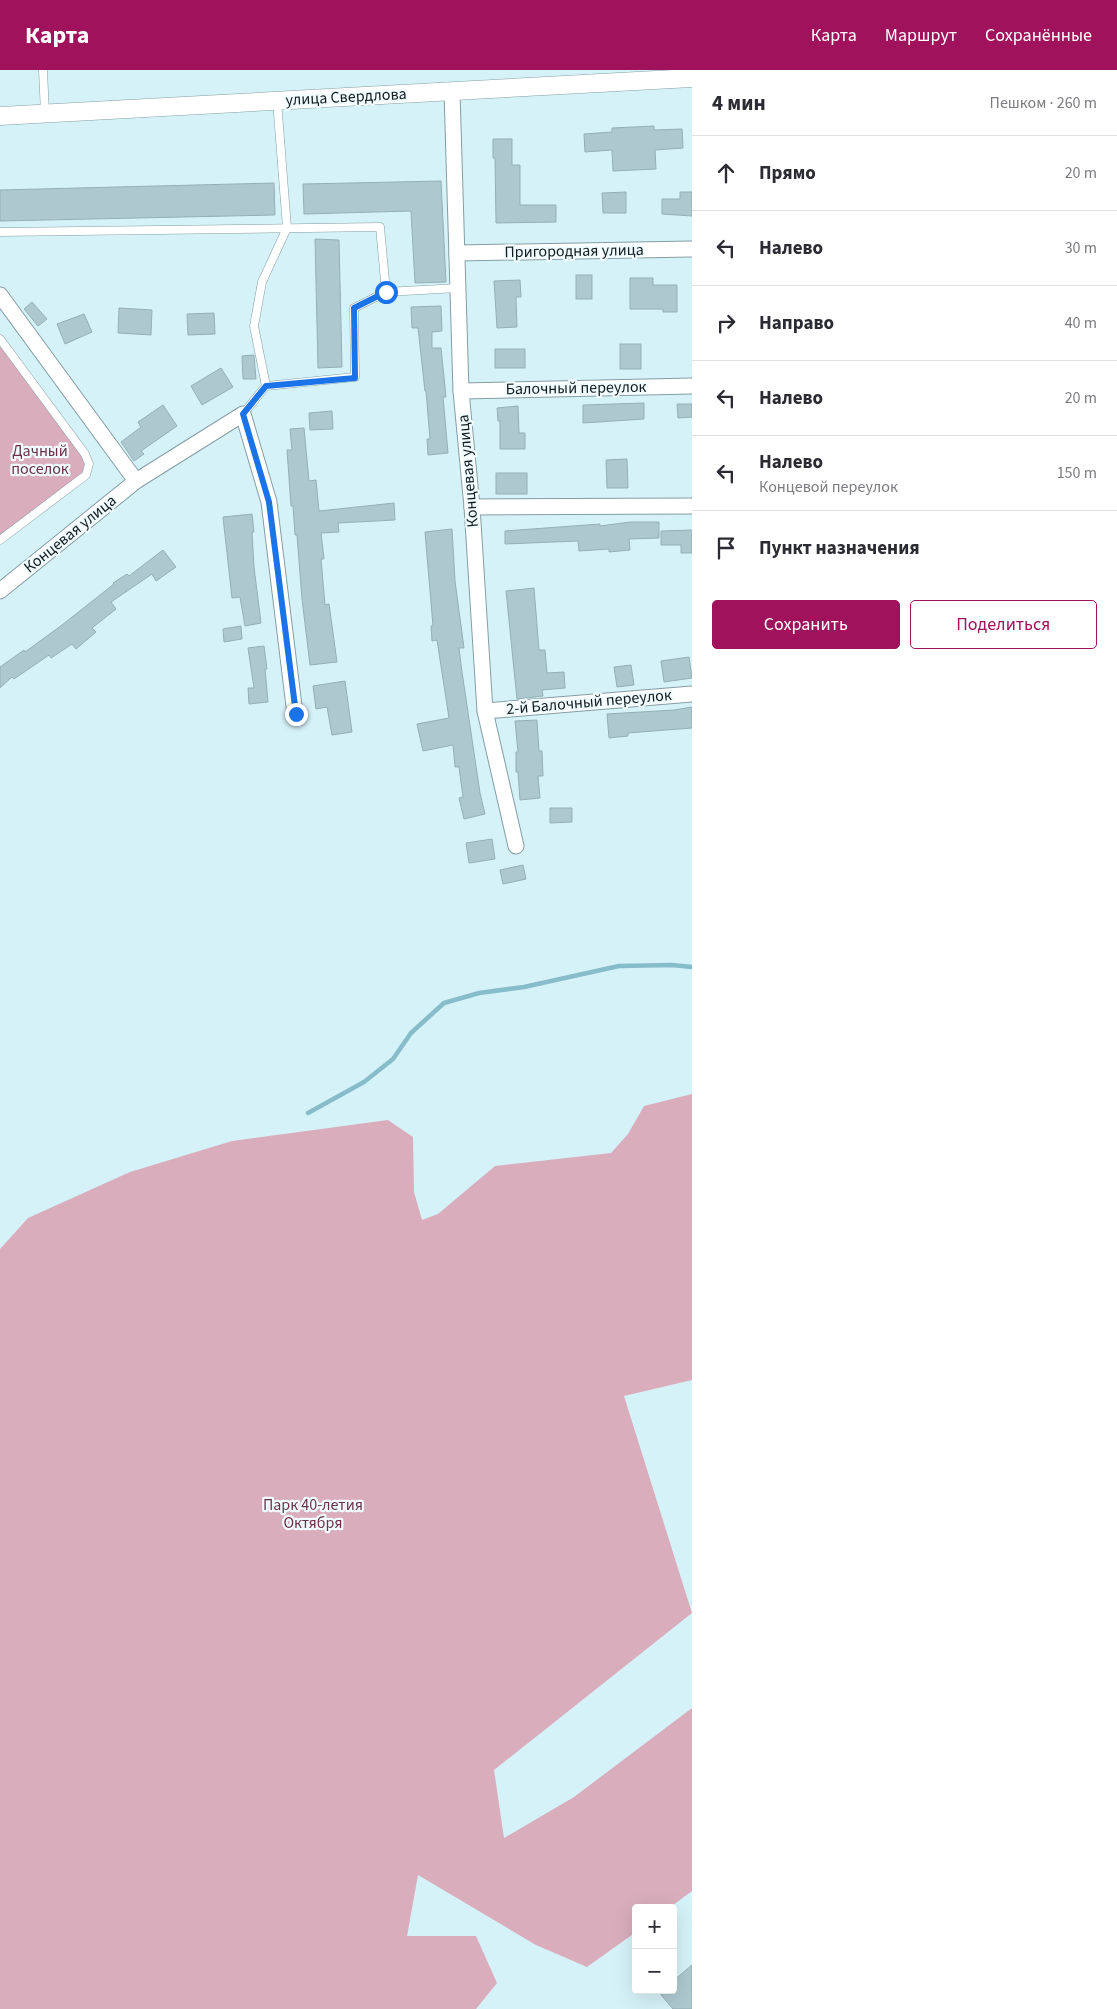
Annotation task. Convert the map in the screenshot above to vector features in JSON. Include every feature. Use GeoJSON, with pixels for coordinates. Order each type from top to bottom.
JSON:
{"type":"FeatureCollection","features":[{"type":"Feature","properties":{"kind":"street","name":"улица Свердлова"},"geometry":{"type":"LineString","coordinates":[[0,116],[692,78]]}},
{"type":"Feature","properties":{"kind":"street","name":"Концевая улица"},"geometry":{"type":"LineString","coordinates":[[452,92],[461,391],[472,507],[485,711],[516,846]]}},
{"type":"Feature","properties":{"kind":"street","name":"Пригородная улица"},"geometry":{"type":"LineString","coordinates":[[457,253],[692,248]]}},
{"type":"Feature","properties":{"kind":"street"},"geometry":{"type":"LineString","coordinates":[[0,295],[136,480]]}},
{"type":"Feature","properties":{"kind":"street","name":"Балочный переулок"},"geometry":{"type":"LineString","coordinates":[[461,391],[692,386]]}},
{"type":"Feature","properties":{"kind":"street","name":"Концевая улица"},"geometry":{"type":"LineString","coordinates":[[0,591],[136,480],[243,414]]}},
{"type":"Feature","properties":{"kind":"street"},"geometry":{"type":"LineString","coordinates":[[243,414],[269,502],[296,714]]}},
{"type":"Feature","properties":{"kind":"street"},"geometry":{"type":"LineString","coordinates":[[472,507],[692,506]]}},
{"type":"Feature","properties":{"kind":"street","name":"2-й Балочный переулок"},"geometry":{"type":"LineString","coordinates":[[485,711],[692,694]]}},
{"type":"Feature","properties":{"kind":"lane"},"geometry":{"type":"LineString","coordinates":[[43,70],[45,114]]}},
{"type":"Feature","properties":{"kind":"lane"},"geometry":{"type":"LineString","coordinates":[[266,386],[254,326],[262,282],[287,228],[277,101]]}},
{"type":"Feature","properties":{"kind":"lane"},"geometry":{"type":"LineString","coordinates":[[0,232],[380,227],[386,292]]}},
{"type":"Feature","properties":{"kind":"lane"},"geometry":{"type":"LineString","coordinates":[[243,414],[266,386],[355,378],[354,308],[386,292],[458,288]]}},
{"type":"Feature","properties":{"kind":"lane"},"geometry":{"type":"LineString","coordinates":[[0,339],[85,454],[89,464],[86,475],[0,540]]}},
{"type":"Feature","properties":{"kind":"green space","name":"Дачный поселок"},"geometry":{"type":"Polygon","coordinates":[[[0,339],[85,454],[86,475],[0,540],[0,339]]]}},
{"type":"Feature","properties":{"kind":"green space","name":"Парк 40-летия Октября"},"geometry":{"type":"Polygon","coordinates":[[[692,1094],[692,1380],[624,1396],[692,1613],[494,1770],[504,1838],[574,1797],[692,1708],[692,1891],[674,1904],[632,1904],[632,1935],[587,1967],[536,1945],[418,1875],[407,1936],[476,1936],[497,1983],[476,2009],[0,2009],[0,1249],[28,1218],[130,1172],[232,1141],[388,1120],[413,1137],[414,1192],[422,1220],[438,1214],[495,1166],[611,1153],[628,1134],[644,1106],[692,1094]]]}},
{"type":"Feature","properties":{"kind":"building"},"geometry":{"type":"Polygon","coordinates":[[[654,126],[654,130],[682,129],[683,148],[655,150],[656,169],[613,171],[612,150],[585,152],[584,134],[612,132],[612,128],[654,126]]]}},
{"type":"Feature","properties":{"kind":"building"},"geometry":{"type":"Polygon","coordinates":[[[493,139],[512,139],[512,165],[520,165],[520,205],[556,205],[556,222],[496,223],[493,139]]]}},
{"type":"Feature","properties":{"kind":"building"},"geometry":{"type":"Polygon","coordinates":[[[441,181],[446,282],[415,283],[411,211],[304,214],[303,184],[441,181]]]}},
{"type":"Feature","properties":{"kind":"building"},"geometry":{"type":"Polygon","coordinates":[[[274,183],[275,215],[0,221],[0,190],[274,183]]]}},
{"type":"Feature","properties":{"kind":"building"},"geometry":{"type":"Polygon","coordinates":[[[626,192],[626,213],[603,213],[602,193],[626,192]]]}},
{"type":"Feature","properties":{"kind":"building"},"geometry":{"type":"Polygon","coordinates":[[[680,192],[692,192],[692,216],[662,214],[662,199],[680,199],[680,192]]]}},
{"type":"Feature","properties":{"kind":"building"},"geometry":{"type":"Polygon","coordinates":[[[315,239],[339,240],[342,367],[318,368],[315,239]]]}},
{"type":"Feature","properties":{"kind":"building"},"geometry":{"type":"Polygon","coordinates":[[[576,275],[592,275],[592,299],[576,299],[576,275]]]}},
{"type":"Feature","properties":{"kind":"building"},"geometry":{"type":"Polygon","coordinates":[[[630,278],[653,278],[653,285],[677,285],[677,312],[663,312],[663,309],[630,309],[630,278]]]}},
{"type":"Feature","properties":{"kind":"building"},"geometry":{"type":"Polygon","coordinates":[[[520,280],[521,297],[516,297],[517,327],[497,328],[494,281],[520,280]]]}},
{"type":"Feature","properties":{"kind":"building"},"geometry":{"type":"Polygon","coordinates":[[[32,302],[47,319],[38,326],[24,309],[32,302]]]}},
{"type":"Feature","properties":{"kind":"building"},"geometry":{"type":"Polygon","coordinates":[[[441,306],[442,331],[432,332],[432,348],[441,348],[446,397],[443,397],[448,453],[428,455],[427,439],[430,439],[426,391],[418,328],[412,328],[411,307],[441,306]]]}},
{"type":"Feature","properties":{"kind":"building"},"geometry":{"type":"Polygon","coordinates":[[[119,308],[152,310],[151,335],[118,333],[119,308]]]}},
{"type":"Feature","properties":{"kind":"building"},"geometry":{"type":"Polygon","coordinates":[[[214,313],[215,334],[188,335],[187,314],[214,313]]]}},
{"type":"Feature","properties":{"kind":"building"},"geometry":{"type":"Polygon","coordinates":[[[84,314],[92,332],[65,344],[57,324],[84,314]]]}},
{"type":"Feature","properties":{"kind":"building"},"geometry":{"type":"Polygon","coordinates":[[[620,344],[641,344],[641,369],[620,369],[620,344]]]}},
{"type":"Feature","properties":{"kind":"building"},"geometry":{"type":"Polygon","coordinates":[[[495,349],[525,349],[525,368],[495,368],[495,349]]]}},
{"type":"Feature","properties":{"kind":"building"},"geometry":{"type":"Polygon","coordinates":[[[254,355],[256,379],[243,379],[242,356],[254,355]]]}},
{"type":"Feature","properties":{"kind":"building"},"geometry":{"type":"Polygon","coordinates":[[[221,368],[233,387],[202,405],[191,386],[221,368]]]}},
{"type":"Feature","properties":{"kind":"building"},"geometry":{"type":"Polygon","coordinates":[[[644,403],[644,419],[583,423],[583,405],[644,403]]]}},
{"type":"Feature","properties":{"kind":"building"},"geometry":{"type":"Polygon","coordinates":[[[677,404],[692,404],[692,417],[678,418],[677,404]]]}},
{"type":"Feature","properties":{"kind":"building"},"geometry":{"type":"Polygon","coordinates":[[[163,405],[177,426],[141,451],[144,454],[134,461],[121,442],[141,427],[138,422],[163,405]]]}},
{"type":"Feature","properties":{"kind":"building"},"geometry":{"type":"Polygon","coordinates":[[[518,406],[519,433],[525,433],[525,449],[500,449],[500,421],[498,421],[497,408],[518,406]]]}},
{"type":"Feature","properties":{"kind":"building"},"geometry":{"type":"Polygon","coordinates":[[[332,411],[333,429],[310,430],[309,413],[332,411]]]}},
{"type":"Feature","properties":{"kind":"building"},"geometry":{"type":"Polygon","coordinates":[[[304,428],[309,481],[316,480],[319,511],[394,503],[395,520],[338,523],[339,532],[321,533],[324,559],[321,559],[325,605],[329,604],[337,662],[310,665],[297,535],[295,535],[293,506],[291,506],[287,450],[292,450],[290,429],[304,428]]]}},
{"type":"Feature","properties":{"kind":"building"},"geometry":{"type":"Polygon","coordinates":[[[627,459],[628,488],[607,488],[606,460],[627,459]]]}},
{"type":"Feature","properties":{"kind":"building"},"geometry":{"type":"Polygon","coordinates":[[[496,473],[527,473],[527,494],[496,494],[496,473]]]}},
{"type":"Feature","properties":{"kind":"building"},"geometry":{"type":"Polygon","coordinates":[[[252,514],[254,567],[261,623],[245,626],[240,597],[232,598],[223,517],[252,514]]]}},
{"type":"Feature","properties":{"kind":"building"},"geometry":{"type":"Polygon","coordinates":[[[630,522],[659,522],[659,538],[629,539],[630,550],[609,552],[609,549],[579,551],[578,541],[505,544],[505,531],[600,524],[600,526],[630,522]]]}},
{"type":"Feature","properties":{"kind":"building"},"geometry":{"type":"Polygon","coordinates":[[[452,529],[455,581],[464,648],[459,648],[480,793],[485,814],[464,819],[459,798],[463,797],[459,767],[455,767],[453,745],[423,751],[417,724],[449,718],[437,640],[432,641],[431,626],[433,626],[425,532],[452,529]]]}},
{"type":"Feature","properties":{"kind":"building"},"geometry":{"type":"Polygon","coordinates":[[[692,530],[692,553],[681,553],[681,545],[661,545],[661,531],[692,530]]]}},
{"type":"Feature","properties":{"kind":"building"},"geometry":{"type":"Polygon","coordinates":[[[163,550],[176,567],[156,581],[152,574],[111,602],[116,609],[92,628],[96,632],[76,649],[72,644],[51,658],[49,655],[14,679],[12,677],[0,688],[0,667],[24,650],[25,652],[62,625],[113,583],[127,574],[129,576],[163,550]]]}},
{"type":"Feature","properties":{"kind":"building"},"geometry":{"type":"Polygon","coordinates":[[[534,588],[539,650],[545,650],[547,673],[564,672],[565,688],[542,690],[543,696],[517,699],[506,591],[534,588]]]}},
{"type":"Feature","properties":{"kind":"building"},"geometry":{"type":"Polygon","coordinates":[[[241,626],[242,639],[224,642],[223,629],[241,626]]]}},
{"type":"Feature","properties":{"kind":"building"},"geometry":{"type":"Polygon","coordinates":[[[264,646],[268,702],[249,704],[248,688],[254,688],[248,648],[264,646]]]}},
{"type":"Feature","properties":{"kind":"building"},"geometry":{"type":"Polygon","coordinates":[[[689,657],[692,678],[664,682],[661,661],[689,657]]]}},
{"type":"Feature","properties":{"kind":"building"},"geometry":{"type":"Polygon","coordinates":[[[631,665],[634,685],[617,687],[614,667],[631,665]]]}},
{"type":"Feature","properties":{"kind":"building"},"geometry":{"type":"Polygon","coordinates":[[[345,681],[352,732],[332,735],[327,707],[316,709],[313,686],[345,681]]]}},
{"type":"Feature","properties":{"kind":"building"},"geometry":{"type":"Polygon","coordinates":[[[692,707],[692,728],[628,733],[628,736],[609,738],[607,714],[674,710],[692,707]]]}},
{"type":"Feature","properties":{"kind":"building"},"geometry":{"type":"Polygon","coordinates":[[[537,720],[539,751],[542,751],[543,776],[538,776],[540,798],[520,800],[518,772],[516,772],[516,752],[518,752],[515,721],[537,720]]]}},
{"type":"Feature","properties":{"kind":"building"},"geometry":{"type":"Polygon","coordinates":[[[550,808],[572,808],[572,822],[550,823],[550,808]]]}},
{"type":"Feature","properties":{"kind":"building"},"geometry":{"type":"Polygon","coordinates":[[[492,839],[495,859],[469,863],[466,843],[492,839]]]}},
{"type":"Feature","properties":{"kind":"building"},"geometry":{"type":"Polygon","coordinates":[[[523,865],[526,879],[503,884],[500,870],[523,865]]]}},
{"type":"Feature","properties":{"kind":"building"},"geometry":{"type":"Polygon","coordinates":[[[692,1965],[692,2009],[673,2009],[660,1994],[677,1994],[677,1978],[692,1965]]]}},
{"type":"Feature","properties":{"kind":"waterway"},"geometry":{"type":"LineString","coordinates":[[308,1113],[364,1082],[393,1059],[411,1033],[444,1003],[479,993],[524,987],[619,966],[672,965],[692,967]]}},
{"type":"Feature","properties":{"kind":"route"},"geometry":{"type":"LineString","coordinates":[[296,714],[269,502],[243,414],[266,386],[355,378],[354,308],[386,292]]}}]}
